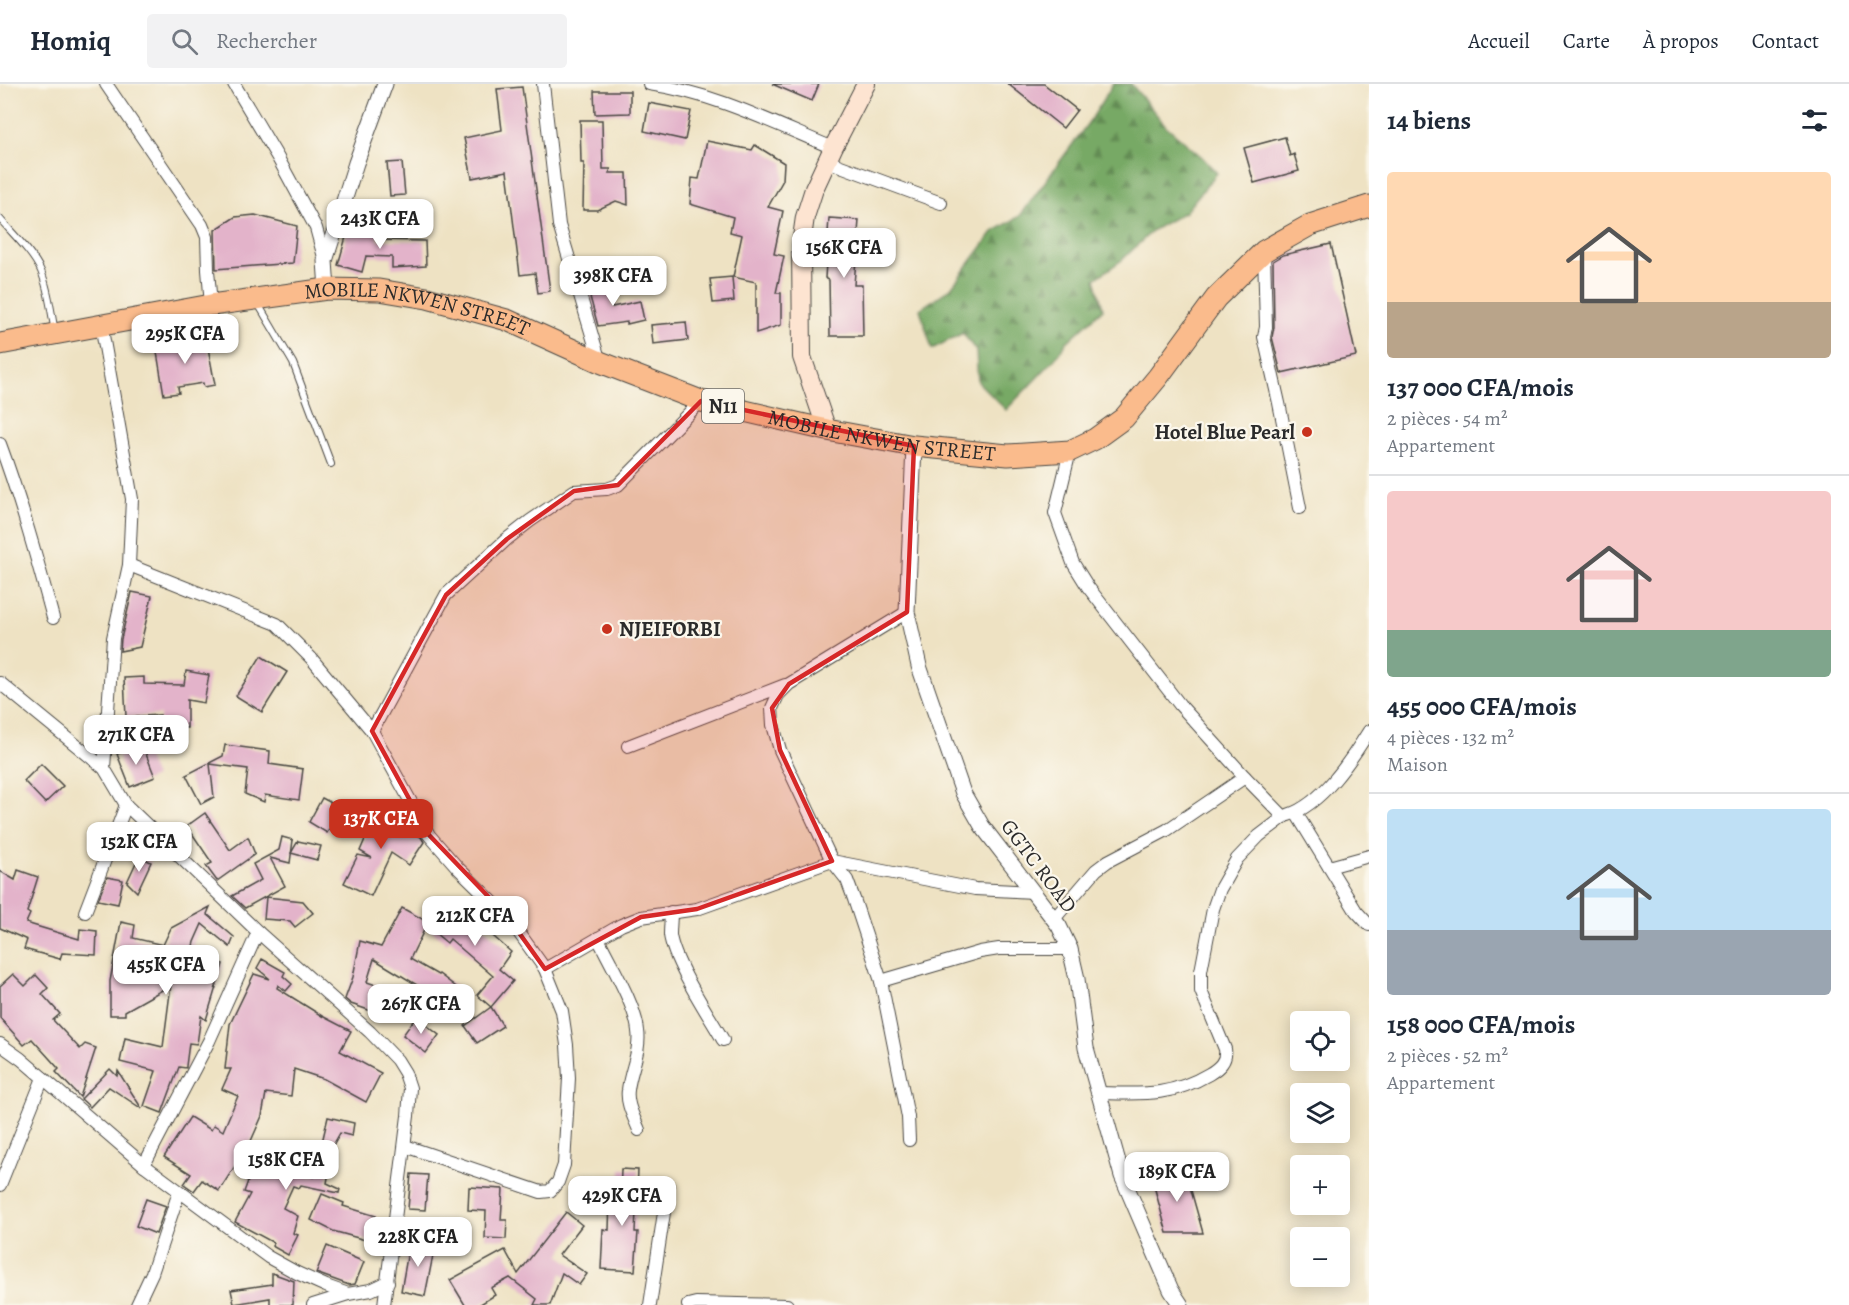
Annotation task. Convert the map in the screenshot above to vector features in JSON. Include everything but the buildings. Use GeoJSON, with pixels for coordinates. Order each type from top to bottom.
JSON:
{"type":"FeatureCollection","features":[{"type":"Feature","properties":{"kind":"highway","name":"MOBILE NKWEN STREET"},"geometry":{"type":"LineString","coordinates":[[0,344],[212,305],[327,289],[379,290],[427,298],[507,320],[600,362],[701,401],[827,430],[914,446],[1008,455],[1070,451],[1095,439],[1124,418],[1158,377],[1216,298],[1264,251],[1310,225],[1369,206]]}},
{"type":"Feature","properties":{"kind":"main road"},"geometry":{"type":"LineString","coordinates":[[827,430],[802,357],[801,245],[814,189],[866,84]]}},
{"type":"Feature","properties":{"kind":"street"},"geometry":{"type":"LineString","coordinates":[[106,84],[202,225],[207,237],[207,270],[212,305]]}},
{"type":"Feature","properties":{"kind":"street"},"geometry":{"type":"LineString","coordinates":[[234,84],[316,228],[325,261],[327,289]]}},
{"type":"Feature","properties":{"kind":"street"},"geometry":{"type":"LineString","coordinates":[[325,261],[356,163],[385,84]]}},
{"type":"Feature","properties":{"kind":"street"},"geometry":{"type":"LineString","coordinates":[[543,84],[559,225],[600,362]]}},
{"type":"Feature","properties":{"kind":"street"},"geometry":{"type":"LineString","coordinates":[[649,84],[699,94],[726,104],[830,154],[940,202]]}},
{"type":"Feature","properties":{"kind":"street"},"geometry":{"type":"LineString","coordinates":[[1264,251],[1266,327],[1264,337],[1300,508]]}},
{"type":"Feature","properties":{"kind":"street"},"geometry":{"type":"LineString","coordinates":[[100,324],[132,500],[129,565],[113,638],[104,768]]}},
{"type":"Feature","properties":{"kind":"street"},"geometry":{"type":"LineString","coordinates":[[372,731],[446,595],[507,539],[574,491],[607,489],[618,485],[701,401]]}},
{"type":"Feature","properties":{"kind":"street"},"geometry":{"type":"LineString","coordinates":[[0,444],[34,546],[53,618]]}},
{"type":"Feature","properties":{"kind":"street","name":"GGTC ROAD"},"geometry":{"type":"LineString","coordinates":[[914,446],[907,612],[919,666],[963,793],[982,826],[1054,919],[1070,949],[1077,978],[1086,1048],[1122,1176],[1171,1290],[1180,1305]]}},
{"type":"Feature","properties":{"kind":"street"},"geometry":{"type":"LineString","coordinates":[[1070,451],[1055,513],[1074,563],[1088,587],[1180,705],[1245,777],[1290,815],[1329,867],[1356,911],[1369,925]]}},
{"type":"Feature","properties":{"kind":"street"},"geometry":{"type":"LineString","coordinates":[[129,565],[277,624],[311,658],[372,731],[429,835],[458,868],[507,916],[545,969],[562,1011],[567,1045],[569,1078],[564,1165],[558,1182],[550,1191],[541,1192],[405,1146]]}},
{"type":"Feature","properties":{"kind":"street"},"geometry":{"type":"LineString","coordinates":[[628,746],[789,684],[907,612]]}},
{"type":"Feature","properties":{"kind":"street"},"geometry":{"type":"LineString","coordinates":[[0,683],[104,768],[126,805],[258,932],[370,1032],[397,1060],[410,1088],[405,1146],[384,1305]]}},
{"type":"Feature","properties":{"kind":"street"},"geometry":{"type":"LineString","coordinates":[[789,684],[778,695],[772,708],[773,725],[780,750],[832,861],[847,880],[881,981],[908,1117],[909,1140]]}},
{"type":"Feature","properties":{"kind":"street"},"geometry":{"type":"LineString","coordinates":[[1098,1093],[1148,1094],[1170,1091],[1191,1085],[1217,1070],[1223,1063],[1226,1056],[1225,1048],[1201,992],[1201,971],[1213,909],[1220,889],[1237,859],[1259,836],[1321,794],[1334,780],[1369,731]]}},
{"type":"Feature","properties":{"kind":"street"},"geometry":{"type":"LineString","coordinates":[[1054,919],[1096,870],[1108,861],[1167,830],[1245,777]]}},
{"type":"Feature","properties":{"kind":"street"},"geometry":{"type":"LineString","coordinates":[[86,912],[126,805]]}},
{"type":"Feature","properties":{"kind":"street"},"geometry":{"type":"LineString","coordinates":[[1329,867],[1369,856]]}},
{"type":"Feature","properties":{"kind":"street"},"geometry":{"type":"LineString","coordinates":[[545,969],[641,916],[696,909],[832,861],[975,889],[1034,892]]}},
{"type":"Feature","properties":{"kind":"street"},"geometry":{"type":"LineString","coordinates":[[671,912],[670,935],[673,947],[723,1040]]}},
{"type":"Feature","properties":{"kind":"street"},"geometry":{"type":"LineString","coordinates":[[144,1165],[209,1041],[258,932]]}},
{"type":"Feature","properties":{"kind":"street"},"geometry":{"type":"LineString","coordinates":[[598,939],[635,1014],[637,1023],[639,1033],[636,1056],[627,1092],[629,1106],[639,1130]]}},
{"type":"Feature","properties":{"kind":"street"},"geometry":{"type":"LineString","coordinates":[[881,981],[980,952],[999,949],[1070,949]]}},
{"type":"Feature","properties":{"kind":"street"},"geometry":{"type":"LineString","coordinates":[[0,1044],[144,1165],[268,1257],[306,1278],[348,1293]]}},
{"type":"Feature","properties":{"kind":"street"},"geometry":{"type":"LineString","coordinates":[[0,1185],[43,1078]]}},
{"type":"Feature","properties":{"kind":"street"},"geometry":{"type":"LineString","coordinates":[[650,1305],[668,1186]]}},
{"type":"Feature","properties":{"kind":"street"},"geometry":{"type":"LineString","coordinates":[[137,1305],[152,1273],[179,1192]]}},
{"type":"Feature","properties":{"kind":"street"},"geometry":{"type":"LineString","coordinates":[[312,1305],[348,1293],[370,1290],[388,1282]]}},
{"type":"Feature","properties":{"kind":"street"},"geometry":{"type":"LineString","coordinates":[[688,1305],[696,1303],[787,1305]]}},
{"type":"Feature","properties":{"kind":"lane"},"geometry":{"type":"LineString","coordinates":[[0,219],[41,270],[55,334]]}},
{"type":"Feature","properties":{"kind":"lane"},"geometry":{"type":"LineString","coordinates":[[255,299],[293,363],[331,464]]}},
{"type":"Feature","properties":{"kind":"highlighted area"},"geometry":{"type":"Polygon","coordinates":[[[701,401],[914,446],[907,612],[789,684],[772,708],[780,750],[832,861],[697,909],[641,917],[545,969],[507,916],[429,835],[372,731],[446,595],[507,539],[574,491],[618,485],[701,401]]]}},
{"type":"Feature","properties":{"kind":"green space"},"geometry":{"type":"Polygon","coordinates":[[[1113,84],[1131,84],[1166,126],[1217,173],[1185,212],[1153,230],[1122,260],[1095,279],[1103,309],[1066,343],[1054,360],[1006,410],[978,382],[976,351],[963,333],[932,349],[920,309],[951,288],[993,232],[1020,216],[1094,115],[1113,84]]]}},
{"type":"Feature","properties":{"kind":"place","name":"Hotel Blue Pearl"},"geometry":{"type":"Point","coordinates":[1307,432]}},
{"type":"Feature","properties":{"kind":"place","name":"NJEIFORBI"},"geometry":{"type":"Point","coordinates":[607,629]}}]}
